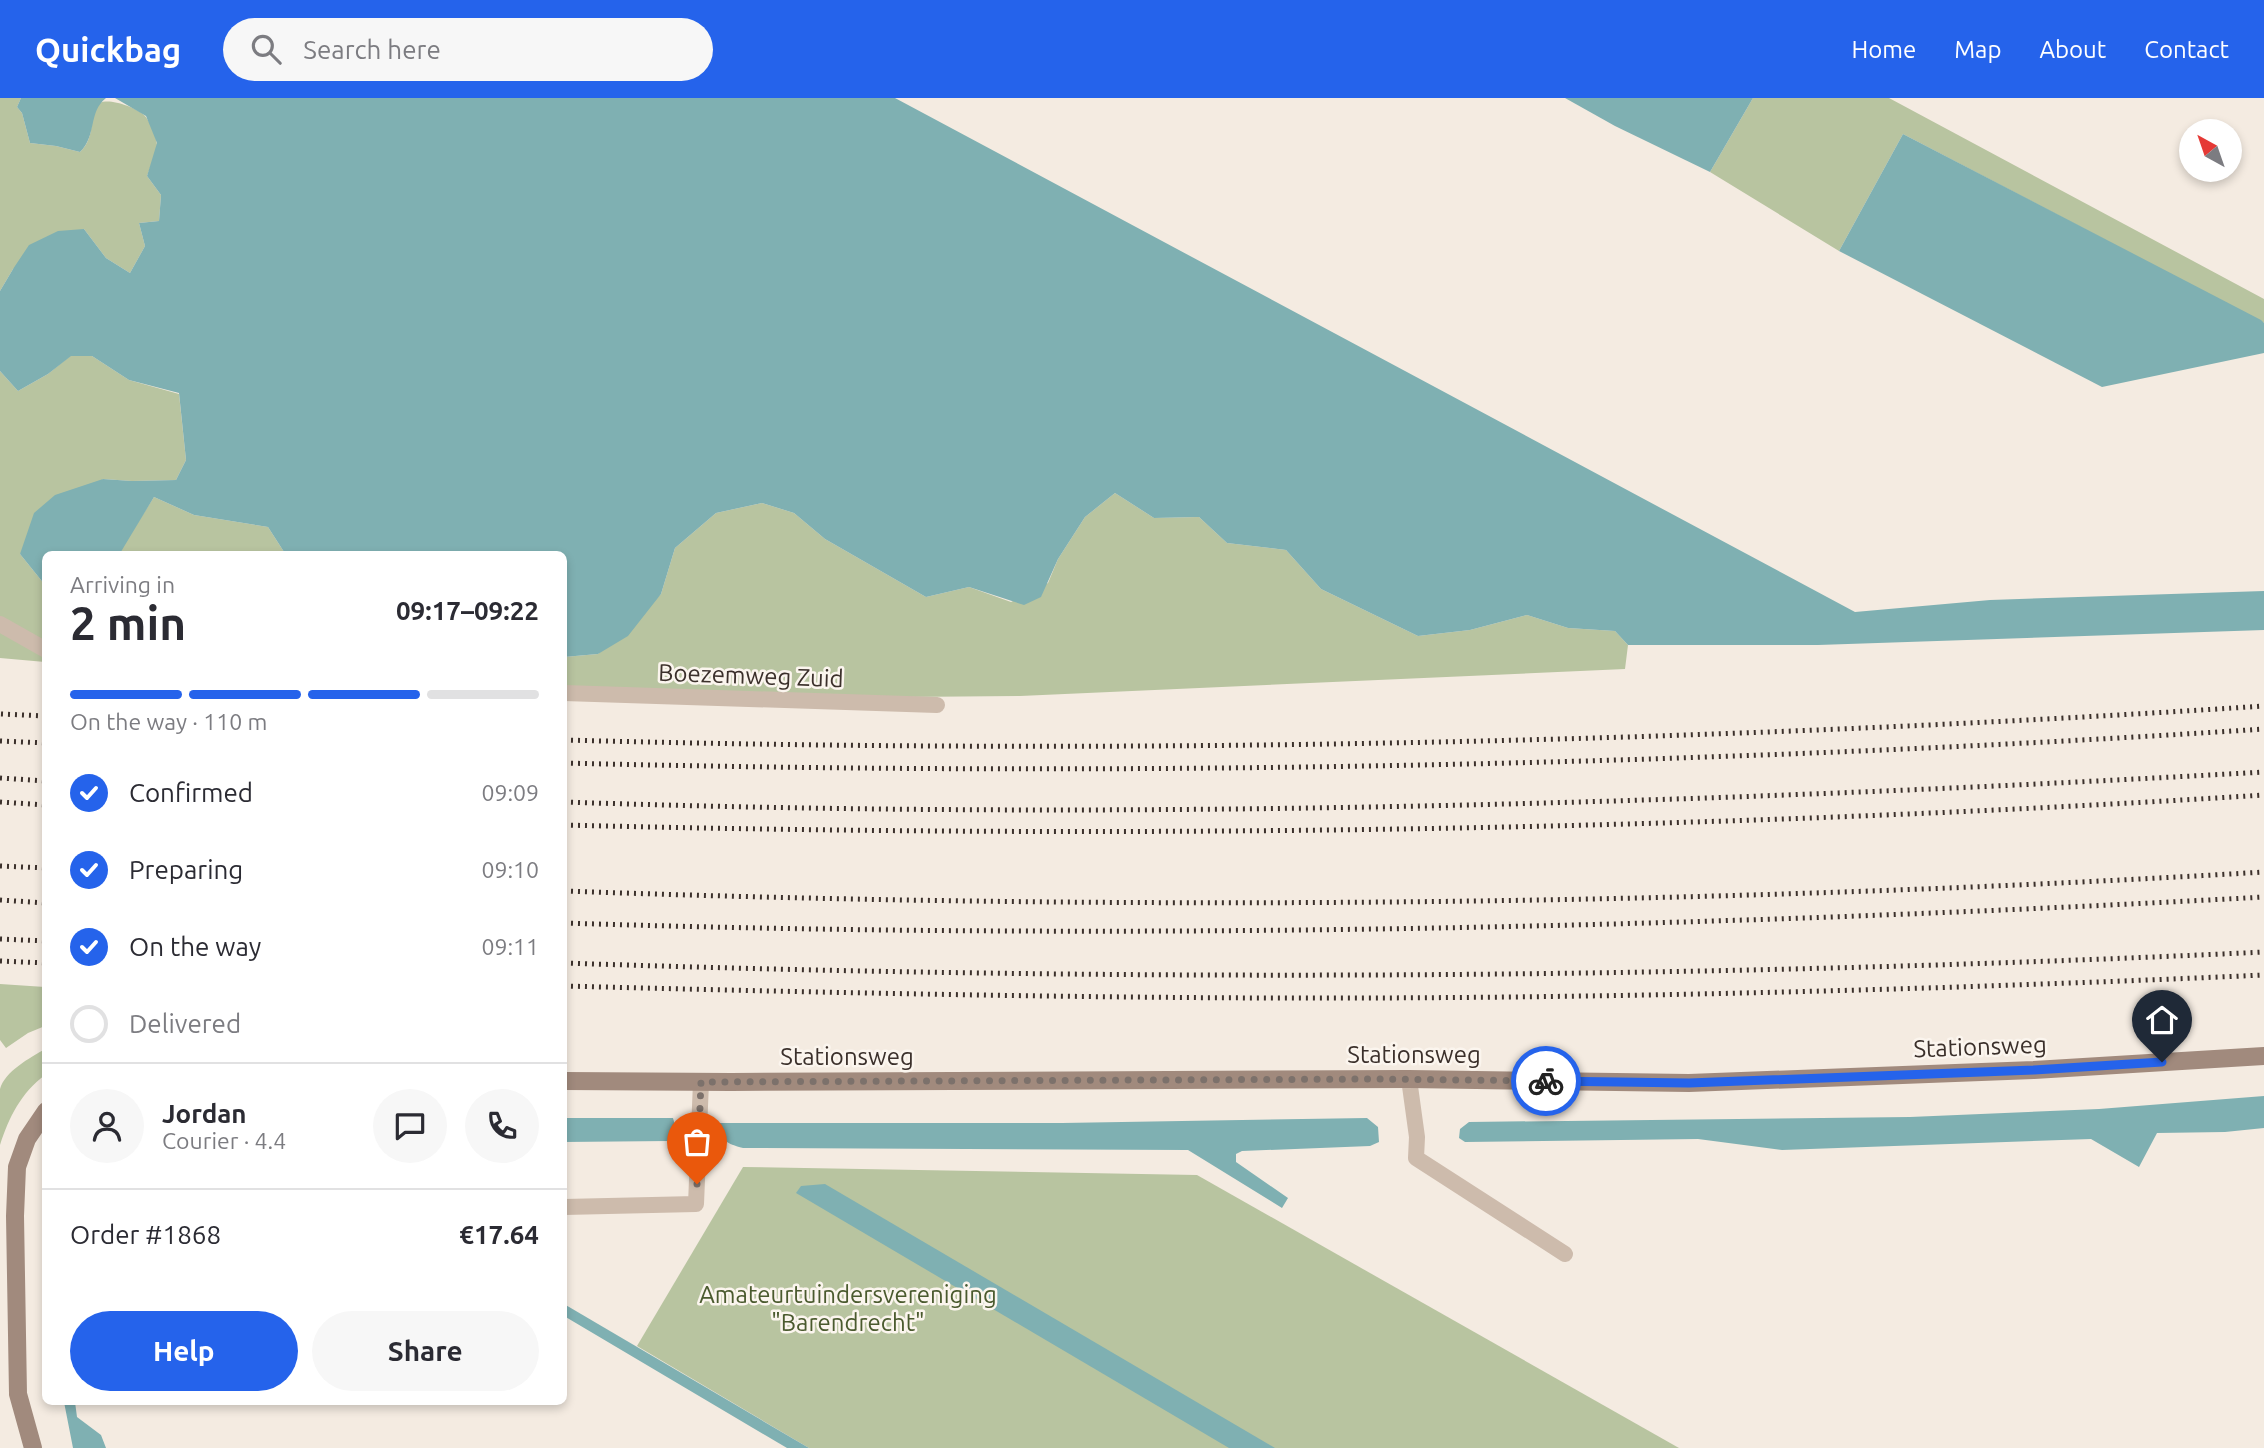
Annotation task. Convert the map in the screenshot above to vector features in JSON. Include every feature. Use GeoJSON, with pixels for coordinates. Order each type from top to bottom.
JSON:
{"type":"FeatureCollection","features":[{"type":"Feature","properties":{"kind":"street","name":"Stationsweg"},"geometry":{"type":"LineString","coordinates":[[567,1081],[1409,1079],[1689,1083],[2034,1070],[2264,1056]]}},
{"type":"Feature","properties":{"kind":"street"},"geometry":{"type":"LineString","coordinates":[[33,1448],[18,1394],[15,1216],[18,1167],[27,1139],[42,1117]]}},
{"type":"Feature","properties":{"kind":"lane"},"geometry":{"type":"LineString","coordinates":[[0,624],[42,648]]}},
{"type":"Feature","properties":{"kind":"lane","name":"Boezemweg Zuid"},"geometry":{"type":"LineString","coordinates":[[567,693],[937,705]]}},
{"type":"Feature","properties":{"kind":"lane"},"geometry":{"type":"LineString","coordinates":[[1409,1079],[1417,1137],[1416,1158],[1565,1254]]}},
{"type":"Feature","properties":{"kind":"lane"},"geometry":{"type":"LineString","coordinates":[[567,1207],[696,1204],[701,1082]]}},
{"type":"Feature","properties":{"kind":"green space"},"geometry":{"type":"Polygon","coordinates":[[[0,98],[21,98],[17,107],[22,113],[30,143],[80,152],[88,140],[94,114],[100,103],[122,104],[146,117],[157,142],[147,176],[161,195],[159,221],[139,223],[145,246],[130,273],[106,258],[84,229],[13,269],[0,291],[0,98]]]}},
{"type":"Feature","properties":{"kind":"green space"},"geometry":{"type":"Polygon","coordinates":[[[1753,98],[1889,98],[2264,299],[2264,323],[1903,134],[1839,251],[1710,172],[1753,98]]]}},
{"type":"Feature","properties":{"kind":"green space"},"geometry":{"type":"Polygon","coordinates":[[[70,356],[92,356],[129,380],[179,394],[186,460],[176,480],[103,479],[20,554],[42,581],[42,662],[0,658],[0,371],[18,391],[48,374],[70,356]]]}},
{"type":"Feature","properties":{"kind":"green space"},"geometry":{"type":"Polygon","coordinates":[[[1115,493],[1154,518],[1199,517],[1227,543],[1286,550],[1321,589],[1418,636],[1470,630],[1527,615],[1568,628],[1615,631],[1628,645],[1625,669],[1020,696],[567,700],[567,657],[598,654],[661,594],[675,548],[716,513],[762,503],[794,513],[825,539],[926,597],[969,587],[1011,602],[1048,583],[1058,559],[1085,517],[1115,493]]]}},
{"type":"Feature","properties":{"kind":"green space"},"geometry":{"type":"Polygon","coordinates":[[[154,497],[194,515],[268,527],[283,551],[120,551],[154,497]]]}},
{"type":"Feature","properties":{"kind":"green space"},"geometry":{"type":"Polygon","coordinates":[[[0,984],[42,987],[42,1027],[6,1048],[0,1040],[0,984]]]}},
{"type":"Feature","properties":{"kind":"green space"},"geometry":{"type":"Polygon","coordinates":[[[42,1051],[42,1078],[17,1106],[0,1145],[0,1089],[7,1076],[42,1051]]]}},
{"type":"Feature","properties":{"kind":"green space","name":"Amateurtuindersvereniging \"Barendrecht\""},"geometry":{"type":"Polygon","coordinates":[[[743,1167],[1197,1175],[1679,1448],[809,1448],[637,1346],[743,1167]]]}},
{"type":"Feature","properties":{"kind":"water"},"geometry":{"type":"Polygon","coordinates":[[[21,98],[106,98],[97,110],[89,139],[80,152],[30,143],[22,113],[17,107],[21,98]]]}},
{"type":"Feature","properties":{"kind":"water"},"geometry":{"type":"Polygon","coordinates":[[[115,98],[895,98],[1855,612],[1990,600],[2264,591],[2264,630],[1818,645],[1628,645],[1615,631],[1568,628],[1527,615],[1470,630],[1418,636],[1321,589],[1286,550],[1227,543],[1199,517],[1154,518],[1115,493],[1085,517],[1058,559],[1041,597],[1024,605],[969,587],[926,597],[825,539],[794,513],[762,503],[716,513],[675,548],[661,594],[628,636],[598,654],[567,657],[567,551],[283,551],[268,527],[194,515],[154,497],[121,551],[42,551],[42,581],[20,554],[34,513],[55,495],[103,479],[176,480],[186,460],[179,393],[129,380],[92,356],[71,356],[48,374],[18,391],[0,371],[0,291],[29,245],[58,231],[84,229],[106,258],[130,273],[145,246],[139,223],[159,221],[161,195],[147,176],[157,143],[146,116],[115,98]]]}},
{"type":"Feature","properties":{"kind":"water"},"geometry":{"type":"Polygon","coordinates":[[[1565,98],[1753,98],[1710,172],[1615,126],[1565,98]]]}},
{"type":"Feature","properties":{"kind":"water"},"geometry":{"type":"Polygon","coordinates":[[[1903,134],[2261,320],[2264,323],[2264,353],[2102,387],[1839,251],[1903,134]]]}},
{"type":"Feature","properties":{"kind":"water"},"geometry":{"type":"Polygon","coordinates":[[[2264,1096],[2264,1128],[2225,1132],[2157,1133],[2139,1167],[2091,1139],[1782,1150],[1698,1139],[1465,1142],[1459,1138],[1460,1129],[1469,1122],[1910,1117],[2099,1109],[2264,1096]]]}},
{"type":"Feature","properties":{"kind":"water"},"geometry":{"type":"Polygon","coordinates":[[[567,1118],[673,1118],[677,1133],[669,1141],[567,1142],[567,1118]]]}},
{"type":"Feature","properties":{"kind":"water"},"geometry":{"type":"Polygon","coordinates":[[[1367,1118],[1378,1127],[1379,1142],[1370,1146],[1242,1151],[1236,1154],[1236,1162],[1288,1198],[1282,1208],[1188,1150],[743,1148],[724,1140],[712,1123],[1062,1123],[1367,1118]]]}},
{"type":"Feature","properties":{"kind":"water"},"geometry":{"type":"Polygon","coordinates":[[[825,1184],[1275,1448],[1229,1448],[796,1193],[801,1186],[825,1184]]]}},
{"type":"Feature","properties":{"kind":"water"},"geometry":{"type":"Polygon","coordinates":[[[567,1306],[809,1448],[787,1448],[567,1318],[567,1306]]]}},
{"type":"Feature","properties":{"kind":"water"},"geometry":{"type":"Polygon","coordinates":[[[65,1405],[75,1405],[77,1417],[101,1435],[106,1448],[73,1448],[65,1405]]]}},
{"type":"Feature","properties":{"kind":"railway"},"geometry":{"type":"LineString","coordinates":[[567,740],[989,746],[1414,743],[1839,729],[2264,706]]}},
{"type":"Feature","properties":{"kind":"railway"},"geometry":{"type":"LineString","coordinates":[[1,714],[42,716]]}},
{"type":"Feature","properties":{"kind":"railway"},"geometry":{"type":"LineString","coordinates":[[567,763],[989,769],[1414,765],[1839,752],[2264,729]]}},
{"type":"Feature","properties":{"kind":"railway"},"geometry":{"type":"LineString","coordinates":[[0,741],[42,743]]}},
{"type":"Feature","properties":{"kind":"railway"},"geometry":{"type":"LineString","coordinates":[[567,802],[989,810],[1414,806],[1839,793],[2264,772]]}},
{"type":"Feature","properties":{"kind":"railway"},"geometry":{"type":"LineString","coordinates":[[0,778],[42,781]]}},
{"type":"Feature","properties":{"kind":"railway"},"geometry":{"type":"LineString","coordinates":[[567,825],[989,831],[1414,829],[1839,817],[2264,795]]}},
{"type":"Feature","properties":{"kind":"railway"},"geometry":{"type":"LineString","coordinates":[[0,802],[42,805]]}},
{"type":"Feature","properties":{"kind":"railway"},"geometry":{"type":"LineString","coordinates":[[0,866],[42,868]]}},
{"type":"Feature","properties":{"kind":"railway"},"geometry":{"type":"LineString","coordinates":[[567,891],[989,901],[1414,902],[1839,892],[2264,872]]}},
{"type":"Feature","properties":{"kind":"railway"},"geometry":{"type":"LineString","coordinates":[[567,923],[989,931],[1414,928],[1839,917],[2264,897]]}},
{"type":"Feature","properties":{"kind":"railway"},"geometry":{"type":"LineString","coordinates":[[0,900],[42,903]]}},
{"type":"Feature","properties":{"kind":"railway"},"geometry":{"type":"LineString","coordinates":[[0,939],[42,941]]}},
{"type":"Feature","properties":{"kind":"railway"},"geometry":{"type":"LineString","coordinates":[[567,963],[989,973],[1414,975],[1839,968],[2264,952]]}},
{"type":"Feature","properties":{"kind":"railway"},"geometry":{"type":"LineString","coordinates":[[0,961],[42,963]]}},
{"type":"Feature","properties":{"kind":"railway"},"geometry":{"type":"LineString","coordinates":[[567,986],[1002,995],[1389,998],[1764,992],[2264,975]]}},
{"type":"Feature","properties":{"kind":"way so far"},"geometry":{"type":"LineString","coordinates":[[697,1184],[701,1082],[1382,1079],[1546,1081]]}},
{"type":"Feature","properties":{"kind":"route"},"geometry":{"type":"LineString","coordinates":[[1546,1081],[1689,1083],[2034,1070],[2162,1062]]}}]}
